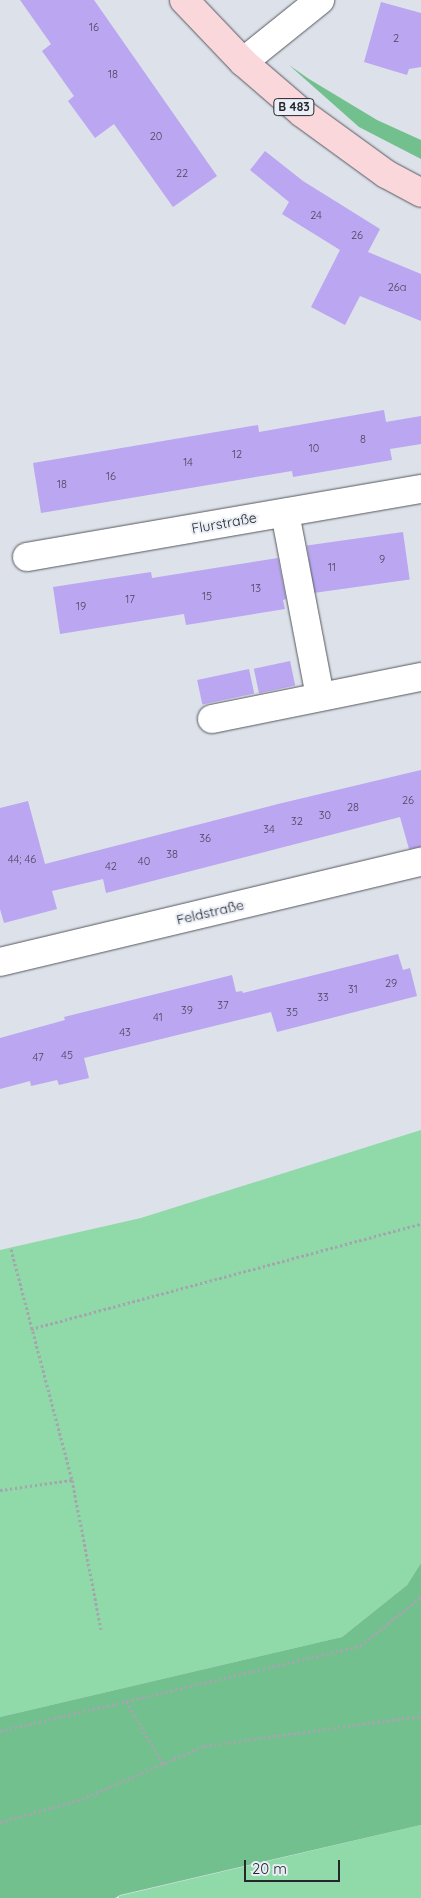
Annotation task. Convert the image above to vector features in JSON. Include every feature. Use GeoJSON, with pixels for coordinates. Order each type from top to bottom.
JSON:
{"type":"FeatureCollection","features":[{"type":"Feature","properties":{"kind":"main road","name":"B 483"},"geometry":{"type":"LineString","coordinates":[[184,0],[243,62],[272,88],[343,144],[386,174],[421,193]]}},
{"type":"Feature","properties":{"kind":"street"},"geometry":{"type":"LineString","coordinates":[[243,62],[320,0]]}},
{"type":"Feature","properties":{"kind":"street","name":"Flurstraße"},"geometry":{"type":"LineString","coordinates":[[27,558],[421,489]]}},
{"type":"Feature","properties":{"kind":"street"},"geometry":{"type":"LineString","coordinates":[[285,513],[320,697]]}},
{"type":"Feature","properties":{"kind":"street"},"geometry":{"type":"LineString","coordinates":[[212,719],[421,677]]}},
{"type":"Feature","properties":{"kind":"street","name":"Feldstraße"},"geometry":{"type":"LineString","coordinates":[[0,962],[421,862]]}},
{"type":"Feature","properties":{"kind":"path"},"geometry":{"type":"LineString","coordinates":[[31,1330],[421,1224]]}},
{"type":"Feature","properties":{"kind":"path"},"geometry":{"type":"LineString","coordinates":[[11,1249],[72,1480],[102,1629]]}},
{"type":"Feature","properties":{"kind":"path"},"geometry":{"type":"LineString","coordinates":[[0,1490],[72,1480]]}},
{"type":"Feature","properties":{"kind":"path"},"geometry":{"type":"LineString","coordinates":[[0,1731],[360,1646],[421,1597]]}},
{"type":"Feature","properties":{"kind":"path"},"geometry":{"type":"LineString","coordinates":[[126,1701],[163,1764]]}},
{"type":"Feature","properties":{"kind":"path"},"geometry":{"type":"LineString","coordinates":[[0,1822],[82,1799],[204,1746],[421,1716]]}},
{"type":"Feature","properties":{"kind":"green space"},"geometry":{"type":"Polygon","coordinates":[[[289,65],[377,120],[421,140],[421,159],[359,127],[289,65]]]}},
{"type":"Feature","properties":{"kind":"green space"},"geometry":{"type":"Polygon","coordinates":[[[421,1130],[421,1563],[407,1585],[342,1637],[0,1717],[0,1250],[141,1218],[421,1130]]]}},
{"type":"Feature","properties":{"kind":"green space"},"geometry":{"type":"Polygon","coordinates":[[[421,1563],[421,1825],[120,1895],[115,1898],[0,1898],[0,1717],[342,1637],[407,1585],[421,1563]]]}},
{"type":"Feature","properties":{"kind":"green space"},"geometry":{"type":"Polygon","coordinates":[[[421,1825],[421,1898],[119,1898],[119,1896],[421,1825]]]}},
{"type":"Feature","properties":{"kind":"building"},"geometry":{"type":"Polygon","coordinates":[[[20,0],[94,0],[217,176],[173,207],[114,124],[95,138],[68,101],[74,96],[42,51],[51,44],[20,0]]]}},
{"type":"Feature","properties":{"kind":"building"},"geometry":{"type":"Polygon","coordinates":[[[381,2],[421,13],[421,67],[409,69],[407,75],[364,62],[381,2]]]}},
{"type":"Feature","properties":{"kind":"building"},"geometry":{"type":"Polygon","coordinates":[[[265,151],[303,181],[380,229],[368,252],[421,274],[421,321],[360,296],[345,325],[311,307],[340,250],[282,214],[289,202],[250,170],[265,151]]]}},
{"type":"Feature","properties":{"kind":"building"},"geometry":{"type":"Polygon","coordinates":[[[384,410],[386,422],[421,416],[421,444],[390,449],[392,460],[293,477],[292,471],[41,513],[33,463],[258,425],[259,432],[384,410]]]}},
{"type":"Feature","properties":{"kind":"building"},"geometry":{"type":"Polygon","coordinates":[[[403,532],[410,580],[314,593],[307,545],[403,532]]]}},
{"type":"Feature","properties":{"kind":"building"},"geometry":{"type":"Polygon","coordinates":[[[278,558],[286,599],[283,600],[285,609],[186,625],[184,614],[60,634],[53,587],[151,572],[152,578],[278,558]]]}},
{"type":"Feature","properties":{"kind":"building"},"geometry":{"type":"Polygon","coordinates":[[[290,661],[295,685],[259,693],[254,669],[290,661]]]}},
{"type":"Feature","properties":{"kind":"building"},"geometry":{"type":"Polygon","coordinates":[[[249,669],[254,693],[202,704],[197,680],[249,669]]]}},
{"type":"Feature","properties":{"kind":"building"},"geometry":{"type":"Polygon","coordinates":[[[421,770],[421,847],[409,849],[400,817],[106,893],[103,879],[52,891],[57,909],[4,923],[0,909],[0,808],[28,801],[45,864],[278,804],[421,770]]]}},
{"type":"Feature","properties":{"kind":"building"},"geometry":{"type":"Polygon","coordinates":[[[398,954],[403,970],[410,968],[417,996],[277,1032],[271,1012],[84,1058],[89,1078],[59,1085],[57,1080],[31,1086],[30,1081],[0,1089],[0,1038],[65,1020],[64,1017],[232,975],[236,992],[242,991],[243,993],[398,954]]]}}]}
